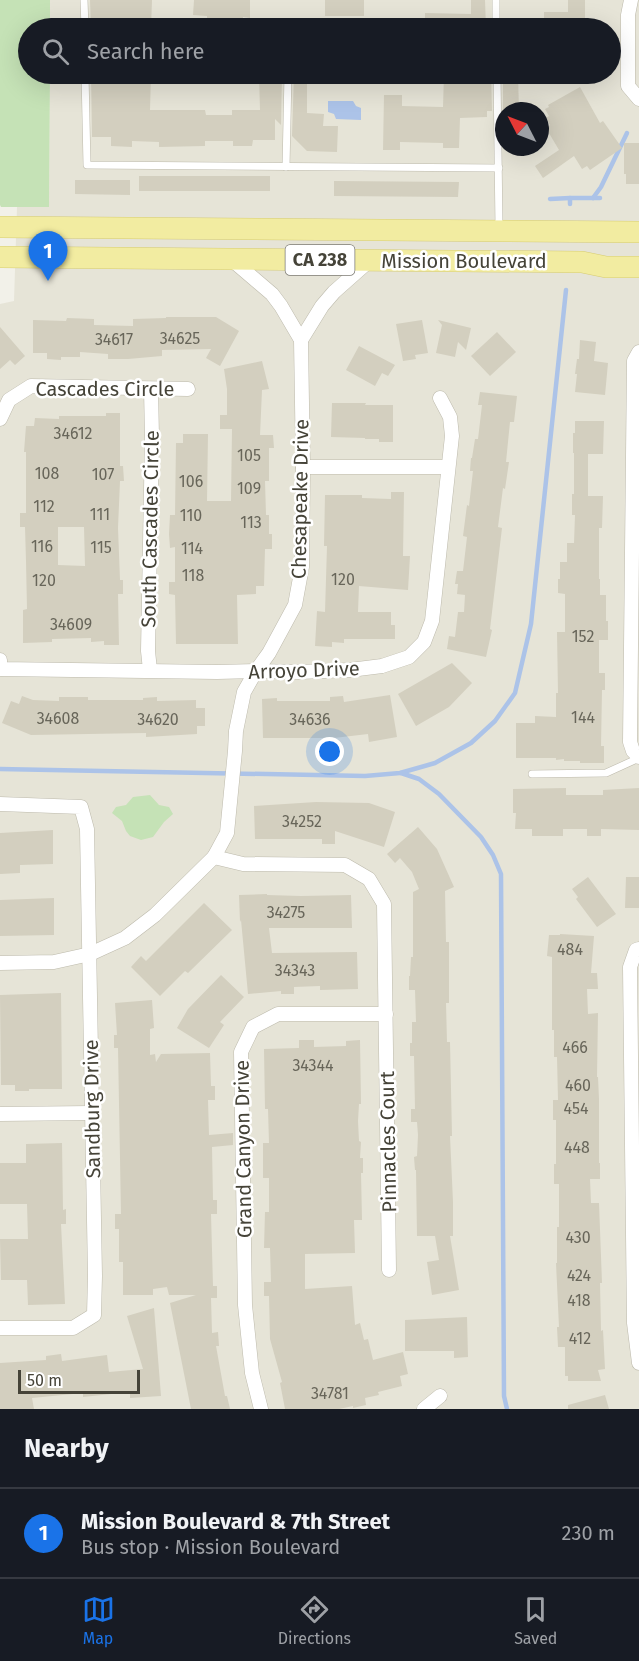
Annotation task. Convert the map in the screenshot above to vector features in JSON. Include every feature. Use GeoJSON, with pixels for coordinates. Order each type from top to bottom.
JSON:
{"type":"FeatureCollection","features":[{"type":"Feature","properties":{"kind":"main road","name":"Mission Boulevard"},"geometry":{"type":"LineString","coordinates":[[0,226],[639,232]]}},
{"type":"Feature","properties":{"kind":"main road","name":"Mission Boulevard"},"geometry":{"type":"LineString","coordinates":[[0,257],[582,262],[606,267],[639,267]]}},
{"type":"Feature","properties":{"kind":"street"},"geometry":{"type":"LineString","coordinates":[[631,0],[628,15],[628,86],[639,99]]}},
{"type":"Feature","properties":{"kind":"street","name":"Chesapeake Drive"},"geometry":{"type":"LineString","coordinates":[[0,963],[54,962],[90,954],[125,938],[155,915],[214,857],[227,832],[236,731],[244,692],[269,653],[295,605],[302,567],[303,467],[301,340],[272,294],[231,259]]}},
{"type":"Feature","properties":{"kind":"street"},"geometry":{"type":"LineString","coordinates":[[301,340],[322,306],[334,292],[369,261]]}},
{"type":"Feature","properties":{"kind":"street"},"geometry":{"type":"LineString","coordinates":[[639,352],[634,361],[635,620],[630,742],[633,751],[639,757]]}},
{"type":"Feature","properties":{"kind":"street","name":"Cascades Circle"},"geometry":{"type":"LineString","coordinates":[[0,419],[9,400],[31,386],[188,389]]}},
{"type":"Feature","properties":{"kind":"street","name":"South Cascades Circle"},"geometry":{"type":"LineString","coordinates":[[150,670],[148,651],[151,388]]}},
{"type":"Feature","properties":{"kind":"street","name":"Arroyo Drive"},"geometry":{"type":"LineString","coordinates":[[0,669],[299,672],[382,666],[409,657],[424,642],[432,621],[452,436],[450,417],[440,398]]}},
{"type":"Feature","properties":{"kind":"street"},"geometry":{"type":"LineString","coordinates":[[303,467],[448,467]]}},
{"type":"Feature","properties":{"kind":"street"},"geometry":{"type":"LineString","coordinates":[[0,660],[0,669]]}},
{"type":"Feature","properties":{"kind":"street","name":"Sandburg Drive"},"geometry":{"type":"LineString","coordinates":[[0,804],[81,807],[87,829],[95,1276],[94,1315],[74,1328],[0,1328]]}},
{"type":"Feature","properties":{"kind":"street","name":"Pinnacles Court"},"geometry":{"type":"LineString","coordinates":[[214,857],[243,864],[345,865],[369,879],[384,904],[389,1270]]}},
{"type":"Feature","properties":{"kind":"street"},"geometry":{"type":"LineString","coordinates":[[639,949],[636,950],[630,967],[633,1323],[639,1363]]}},
{"type":"Feature","properties":{"kind":"street","name":"Grand Canyon Drive"},"geometry":{"type":"LineString","coordinates":[[261,1409],[252,1373],[245,1305],[241,1052],[253,1027],[278,1014],[386,1014]]}},
{"type":"Feature","properties":{"kind":"street"},"geometry":{"type":"LineString","coordinates":[[0,1114],[91,1113]]}},
{"type":"Feature","properties":{"kind":"street"},"geometry":{"type":"LineString","coordinates":[[424,1409],[440,1396]]}},
{"type":"Feature","properties":{"kind":"lane"},"geometry":{"type":"LineString","coordinates":[[84,0],[85,18]]}},
{"type":"Feature","properties":{"kind":"lane"},"geometry":{"type":"LineString","coordinates":[[496,0],[496,18]]}},
{"type":"Feature","properties":{"kind":"lane"},"geometry":{"type":"LineString","coordinates":[[86,84],[87,165],[499,168]]}},
{"type":"Feature","properties":{"kind":"lane"},"geometry":{"type":"LineString","coordinates":[[286,167],[288,84]]}},
{"type":"Feature","properties":{"kind":"lane"},"geometry":{"type":"LineString","coordinates":[[497,84],[500,231]]}},
{"type":"Feature","properties":{"kind":"lane"},"geometry":{"type":"LineString","coordinates":[[532,774],[606,773],[639,757]]}},
{"type":"Feature","properties":{"kind":"shaded area"},"geometry":{"type":"Polygon","coordinates":[[[50,0],[639,0],[639,1409],[0,1409],[0,304],[14,301],[17,207],[49,206],[50,84],[621,84],[621,18],[50,18],[50,0]]]}},
{"type":"Feature","properties":{"kind":"green space"},"geometry":{"type":"Polygon","coordinates":[[[0,0],[50,0],[50,18],[18,18],[18,84],[50,84],[49,207],[1,207],[0,0]]]}},
{"type":"Feature","properties":{"kind":"green space"},"geometry":{"type":"Polygon","coordinates":[[[150,795],[159,805],[169,807],[173,814],[153,837],[141,840],[130,836],[122,821],[112,813],[116,807],[126,805],[133,797],[150,795]]]}},
{"type":"Feature","properties":{"kind":"water"},"geometry":{"type":"Polygon","coordinates":[[[328,101],[353,101],[361,108],[361,120],[336,119],[334,114],[328,112],[328,101]]]}},
{"type":"Feature","properties":{"kind":"building"},"geometry":{"type":"Polygon","coordinates":[[[90,0],[152,0],[151,18],[91,18],[90,0]]]}},
{"type":"Feature","properties":{"kind":"building"},"geometry":{"type":"Polygon","coordinates":[[[194,0],[250,0],[250,18],[207,18],[207,16],[193,15],[194,0]]]}},
{"type":"Feature","properties":{"kind":"building"},"geometry":{"type":"Polygon","coordinates":[[[325,0],[364,0],[364,16],[325,16],[325,0]]]}},
{"type":"Feature","properties":{"kind":"building"},"geometry":{"type":"Polygon","coordinates":[[[471,0],[485,0],[486,18],[425,18],[425,13],[471,14],[471,0]]]}},
{"type":"Feature","properties":{"kind":"building"},"geometry":{"type":"Polygon","coordinates":[[[568,0],[585,0],[585,18],[544,18],[544,12],[568,12],[568,0]]]}},
{"type":"Feature","properties":{"kind":"building"},"geometry":{"type":"Polygon","coordinates":[[[91,84],[151,84],[150,110],[205,110],[206,115],[232,115],[232,110],[260,110],[259,84],[282,84],[281,125],[275,119],[275,140],[253,140],[252,146],[233,146],[233,141],[205,141],[205,146],[159,147],[159,142],[132,141],[132,147],[111,146],[111,137],[92,137],[91,84]]]}},
{"type":"Feature","properties":{"kind":"building"},"geometry":{"type":"Polygon","coordinates":[[[294,84],[307,84],[307,113],[324,114],[323,126],[338,126],[337,152],[307,151],[292,136],[294,84]]]}},
{"type":"Feature","properties":{"kind":"building"},"geometry":{"type":"Polygon","coordinates":[[[444,84],[491,84],[492,111],[487,111],[487,117],[460,118],[459,148],[443,148],[443,143],[400,142],[400,150],[383,150],[384,95],[402,95],[402,106],[443,107],[444,84]]]}},
{"type":"Feature","properties":{"kind":"building"},"geometry":{"type":"Polygon","coordinates":[[[503,84],[518,84],[519,102],[503,102],[503,84]]]}},
{"type":"Feature","properties":{"kind":"building"},"geometry":{"type":"Polygon","coordinates":[[[580,87],[600,123],[603,121],[622,148],[590,170],[587,166],[582,169],[574,156],[543,178],[535,166],[559,150],[549,133],[549,104],[580,87]]]}},
{"type":"Feature","properties":{"kind":"building"},"geometry":{"type":"Polygon","coordinates":[[[624,143],[639,143],[639,184],[626,184],[624,143]]]}},
{"type":"Feature","properties":{"kind":"building"},"geometry":{"type":"Polygon","coordinates":[[[139,176],[270,176],[270,191],[139,191],[139,176]]]}},
{"type":"Feature","properties":{"kind":"building"},"geometry":{"type":"Polygon","coordinates":[[[75,180],[130,180],[130,195],[75,194],[75,180]]]}},
{"type":"Feature","properties":{"kind":"building"},"geometry":{"type":"Polygon","coordinates":[[[334,181],[459,182],[458,197],[334,196],[334,181]]]}},
{"type":"Feature","properties":{"kind":"building"},"geometry":{"type":"Polygon","coordinates":[[[216,317],[239,331],[220,366],[206,358],[211,349],[162,350],[162,356],[128,359],[108,359],[108,354],[80,352],[80,357],[61,357],[61,360],[47,359],[47,353],[33,353],[33,320],[94,319],[94,325],[133,326],[133,319],[216,317]]]}},
{"type":"Feature","properties":{"kind":"building"},"geometry":{"type":"Polygon","coordinates":[[[422,320],[428,353],[415,355],[416,359],[403,361],[396,324],[422,320]]]}},
{"type":"Feature","properties":{"kind":"building"},"geometry":{"type":"Polygon","coordinates":[[[438,320],[471,328],[466,350],[458,342],[455,357],[436,353],[442,325],[438,320]]]}},
{"type":"Feature","properties":{"kind":"building"},"geometry":{"type":"Polygon","coordinates":[[[0,327],[25,356],[15,365],[10,360],[0,369],[0,327]]]}},
{"type":"Feature","properties":{"kind":"building"},"geometry":{"type":"Polygon","coordinates":[[[497,332],[516,352],[490,376],[471,356],[497,332]]]}},
{"type":"Feature","properties":{"kind":"building"},"geometry":{"type":"Polygon","coordinates":[[[580,340],[596,342],[594,361],[608,363],[605,395],[575,392],[580,340]]]}},
{"type":"Feature","properties":{"kind":"building"},"geometry":{"type":"Polygon","coordinates":[[[359,346],[395,365],[388,376],[382,373],[375,386],[346,370],[359,346]]]}},
{"type":"Feature","properties":{"kind":"building"},"geometry":{"type":"Polygon","coordinates":[[[262,361],[269,389],[262,390],[260,435],[273,435],[274,448],[269,448],[269,481],[265,481],[266,515],[269,515],[272,549],[265,549],[264,586],[256,586],[256,594],[237,595],[238,644],[176,644],[175,595],[169,594],[169,582],[175,582],[175,547],[170,548],[169,534],[170,515],[175,515],[176,443],[183,443],[183,434],[208,434],[207,501],[231,501],[232,429],[220,429],[220,415],[227,415],[224,369],[262,361]]]}},
{"type":"Feature","properties":{"kind":"building"},"geometry":{"type":"Polygon","coordinates":[[[480,392],[517,396],[514,422],[510,422],[506,462],[509,462],[498,527],[502,528],[490,629],[492,630],[486,657],[447,649],[449,636],[455,637],[458,612],[464,612],[465,595],[457,594],[458,584],[455,584],[457,571],[463,571],[467,537],[463,536],[473,471],[470,471],[471,458],[475,439],[478,439],[482,405],[478,405],[480,392]]]}},
{"type":"Feature","properties":{"kind":"building"},"geometry":{"type":"Polygon","coordinates":[[[332,403],[393,405],[393,442],[379,442],[379,439],[331,437],[332,403]]]}},
{"type":"Feature","properties":{"kind":"building"},"geometry":{"type":"Polygon","coordinates":[[[106,413],[120,413],[120,466],[123,466],[124,481],[120,481],[118,528],[120,580],[123,580],[123,594],[118,594],[119,645],[104,645],[104,641],[91,642],[91,638],[52,639],[52,642],[23,643],[23,610],[27,609],[26,561],[25,527],[20,527],[20,513],[26,513],[26,452],[24,452],[26,426],[34,426],[35,418],[106,416],[106,413]],[[58,527],[58,565],[85,566],[84,527],[58,527]]]}},
{"type":"Feature","properties":{"kind":"building"},"geometry":{"type":"Polygon","coordinates":[[[575,421],[604,421],[603,454],[588,454],[588,496],[603,496],[602,528],[599,528],[599,579],[600,595],[606,595],[608,640],[599,640],[599,673],[605,673],[605,690],[602,690],[601,746],[604,746],[604,763],[580,763],[580,761],[564,761],[564,759],[556,760],[556,758],[516,758],[516,723],[535,723],[535,716],[556,717],[557,632],[565,632],[565,594],[558,593],[558,579],[560,579],[560,562],[567,562],[567,543],[574,543],[575,515],[572,515],[572,494],[574,494],[573,433],[575,433],[575,421]]]}},
{"type":"Feature","properties":{"kind":"building"},"geometry":{"type":"Polygon","coordinates":[[[391,492],[404,492],[403,556],[410,556],[408,590],[359,586],[358,612],[391,612],[391,625],[395,625],[395,639],[344,639],[344,643],[332,642],[332,647],[315,646],[317,611],[325,612],[327,546],[324,546],[325,495],[362,495],[362,498],[391,499],[391,492]]]}},
{"type":"Feature","properties":{"kind":"building"},"geometry":{"type":"Polygon","coordinates":[[[452,663],[472,683],[449,707],[416,726],[398,694],[452,663]]]}},
{"type":"Feature","properties":{"kind":"building"},"geometry":{"type":"Polygon","coordinates":[[[390,695],[397,737],[369,742],[368,734],[334,738],[263,738],[262,699],[330,701],[330,697],[343,696],[344,702],[390,695]]]}},
{"type":"Feature","properties":{"kind":"building"},"geometry":{"type":"Polygon","coordinates":[[[22,696],[33,700],[59,701],[59,697],[88,697],[88,700],[143,700],[143,698],[157,697],[157,701],[196,700],[196,708],[205,708],[205,726],[197,726],[197,734],[146,737],[146,733],[31,735],[2,723],[11,701],[19,704],[22,696]]]}},
{"type":"Feature","properties":{"kind":"building"},"geometry":{"type":"Polygon","coordinates":[[[566,788],[566,795],[603,795],[603,790],[639,788],[639,830],[601,829],[601,836],[587,836],[587,829],[563,829],[563,836],[532,836],[532,829],[515,829],[513,789],[566,788]]]}},
{"type":"Feature","properties":{"kind":"building"},"geometry":{"type":"Polygon","coordinates":[[[316,802],[369,803],[395,812],[384,847],[335,831],[335,844],[322,844],[322,839],[255,839],[254,806],[316,802]]]}},
{"type":"Feature","properties":{"kind":"building"},"geometry":{"type":"Polygon","coordinates":[[[418,827],[437,849],[454,887],[445,891],[446,942],[449,942],[449,1003],[446,1003],[447,1042],[450,1042],[452,1136],[450,1136],[453,1236],[450,1236],[459,1290],[432,1295],[427,1262],[439,1260],[435,1236],[417,1236],[414,1157],[417,1156],[418,1135],[417,1122],[411,1122],[411,1109],[415,1109],[414,1056],[410,1056],[410,1043],[412,1043],[412,1022],[416,1022],[415,990],[409,990],[409,976],[411,957],[413,957],[413,892],[419,889],[412,872],[400,858],[395,863],[387,854],[418,827]]]}},
{"type":"Feature","properties":{"kind":"building"},"geometry":{"type":"Polygon","coordinates":[[[53,830],[53,864],[20,865],[20,873],[0,874],[0,833],[53,830]]]}},
{"type":"Feature","properties":{"kind":"building"},"geometry":{"type":"Polygon","coordinates":[[[588,877],[616,914],[597,927],[576,899],[578,897],[572,889],[588,877]]]}},
{"type":"Feature","properties":{"kind":"building"},"geometry":{"type":"Polygon","coordinates":[[[626,877],[639,877],[639,908],[625,908],[626,877]]]}},
{"type":"Feature","properties":{"kind":"building"},"geometry":{"type":"Polygon","coordinates":[[[239,895],[351,895],[352,928],[269,928],[272,953],[357,952],[358,989],[320,990],[320,986],[294,987],[294,994],[281,994],[281,991],[248,994],[239,895]]]}},
{"type":"Feature","properties":{"kind":"building"},"geometry":{"type":"Polygon","coordinates":[[[54,898],[54,935],[0,936],[0,900],[54,898]]]}},
{"type":"Feature","properties":{"kind":"building"},"geometry":{"type":"Polygon","coordinates":[[[204,903],[232,930],[188,973],[185,971],[160,996],[131,967],[141,956],[146,961],[204,903]]]}},
{"type":"Feature","properties":{"kind":"building"},"geometry":{"type":"Polygon","coordinates":[[[549,935],[594,936],[591,973],[597,973],[598,989],[587,989],[588,1014],[598,1013],[600,1179],[590,1179],[591,1203],[599,1203],[601,1331],[603,1330],[605,1369],[598,1370],[601,1381],[568,1381],[568,1376],[565,1376],[565,1347],[558,1347],[556,1263],[559,1184],[554,1184],[556,1120],[553,1120],[553,1100],[558,1100],[557,1057],[554,1057],[554,1030],[552,1030],[552,957],[547,956],[549,935]]]}},
{"type":"Feature","properties":{"kind":"building"},"geometry":{"type":"Polygon","coordinates":[[[221,975],[244,997],[220,1022],[224,1025],[209,1048],[177,1028],[188,1009],[221,975]]]}},
{"type":"Feature","properties":{"kind":"building"},"geometry":{"type":"Polygon","coordinates":[[[61,993],[62,1089],[15,1091],[15,1085],[1,1085],[0,995],[61,993]]]}},
{"type":"Feature","properties":{"kind":"building"},"geometry":{"type":"Polygon","coordinates":[[[152,1000],[154,1028],[150,1029],[150,1055],[155,1054],[156,1062],[161,1054],[210,1053],[211,1086],[215,1086],[215,1100],[208,1100],[209,1135],[233,1133],[233,1145],[212,1147],[213,1200],[217,1200],[217,1214],[211,1214],[213,1286],[217,1286],[217,1298],[211,1298],[212,1333],[218,1332],[219,1346],[216,1346],[225,1396],[227,1396],[230,1409],[191,1409],[170,1303],[196,1295],[169,1295],[167,1287],[153,1289],[153,1295],[123,1295],[123,1262],[119,1262],[119,1229],[115,1229],[115,1214],[121,1214],[118,1048],[114,1048],[114,1035],[117,1035],[115,1003],[152,1000]]]}},
{"type":"Feature","properties":{"kind":"building"},"geometry":{"type":"Polygon","coordinates":[[[299,1040],[314,1040],[314,1047],[346,1046],[346,1041],[360,1040],[361,1104],[359,1104],[358,1121],[359,1141],[361,1142],[360,1158],[363,1158],[362,1220],[354,1220],[355,1253],[305,1254],[305,1289],[352,1286],[355,1325],[360,1323],[364,1340],[368,1339],[373,1360],[403,1352],[408,1374],[400,1376],[402,1386],[378,1392],[379,1395],[365,1398],[366,1405],[353,1408],[353,1406],[339,1409],[285,1409],[280,1383],[282,1382],[270,1339],[269,1296],[264,1296],[264,1282],[271,1282],[270,1248],[264,1248],[265,1212],[269,1212],[269,1178],[263,1178],[263,1143],[269,1143],[268,1109],[265,1109],[264,1049],[299,1048],[299,1040]]]}},
{"type":"Feature","properties":{"kind":"building"},"geometry":{"type":"Polygon","coordinates":[[[62,1143],[63,1210],[66,1209],[66,1224],[61,1224],[65,1304],[28,1305],[27,1280],[1,1280],[0,1239],[28,1239],[27,1204],[0,1204],[0,1163],[26,1163],[26,1144],[62,1143]]]}},
{"type":"Feature","properties":{"kind":"building"},"geometry":{"type":"Polygon","coordinates":[[[154,1308],[161,1396],[130,1398],[130,1392],[83,1397],[83,1393],[32,1398],[34,1409],[0,1409],[0,1363],[46,1360],[46,1356],[61,1354],[62,1361],[107,1355],[109,1372],[143,1369],[127,1316],[154,1308]]]}},
{"type":"Feature","properties":{"kind":"building"},"geometry":{"type":"Polygon","coordinates":[[[467,1317],[468,1357],[454,1358],[454,1351],[405,1351],[405,1320],[467,1317]]]}},
{"type":"Feature","properties":{"kind":"building"},"geometry":{"type":"Polygon","coordinates":[[[605,1395],[609,1409],[568,1409],[568,1405],[605,1395]]]}},
{"type":"Feature","properties":{"kind":"waterway"},"geometry":{"type":"LineString","coordinates":[[593,198],[601,187],[627,133]]}},
{"type":"Feature","properties":{"kind":"waterway"},"geometry":{"type":"LineString","coordinates":[[550,199],[570,198]]}},
{"type":"Feature","properties":{"kind":"waterway"},"geometry":{"type":"LineString","coordinates":[[570,204],[570,198],[600,198]]}},
{"type":"Feature","properties":{"kind":"waterway"},"geometry":{"type":"LineString","coordinates":[[0,769],[365,776],[400,773],[435,763],[471,743],[495,721],[515,693],[531,624],[566,290]]}},
{"type":"Feature","properties":{"kind":"waterway"},"geometry":{"type":"LineString","coordinates":[[401,773],[419,779],[439,794],[481,837],[493,855],[501,874],[504,1396],[507,1409]]}},
{"type":"Feature","properties":{"kind":"place","name":"Mission Boulevard & 7th Street"},"geometry":{"type":"Point","coordinates":[48,281]}}]}
